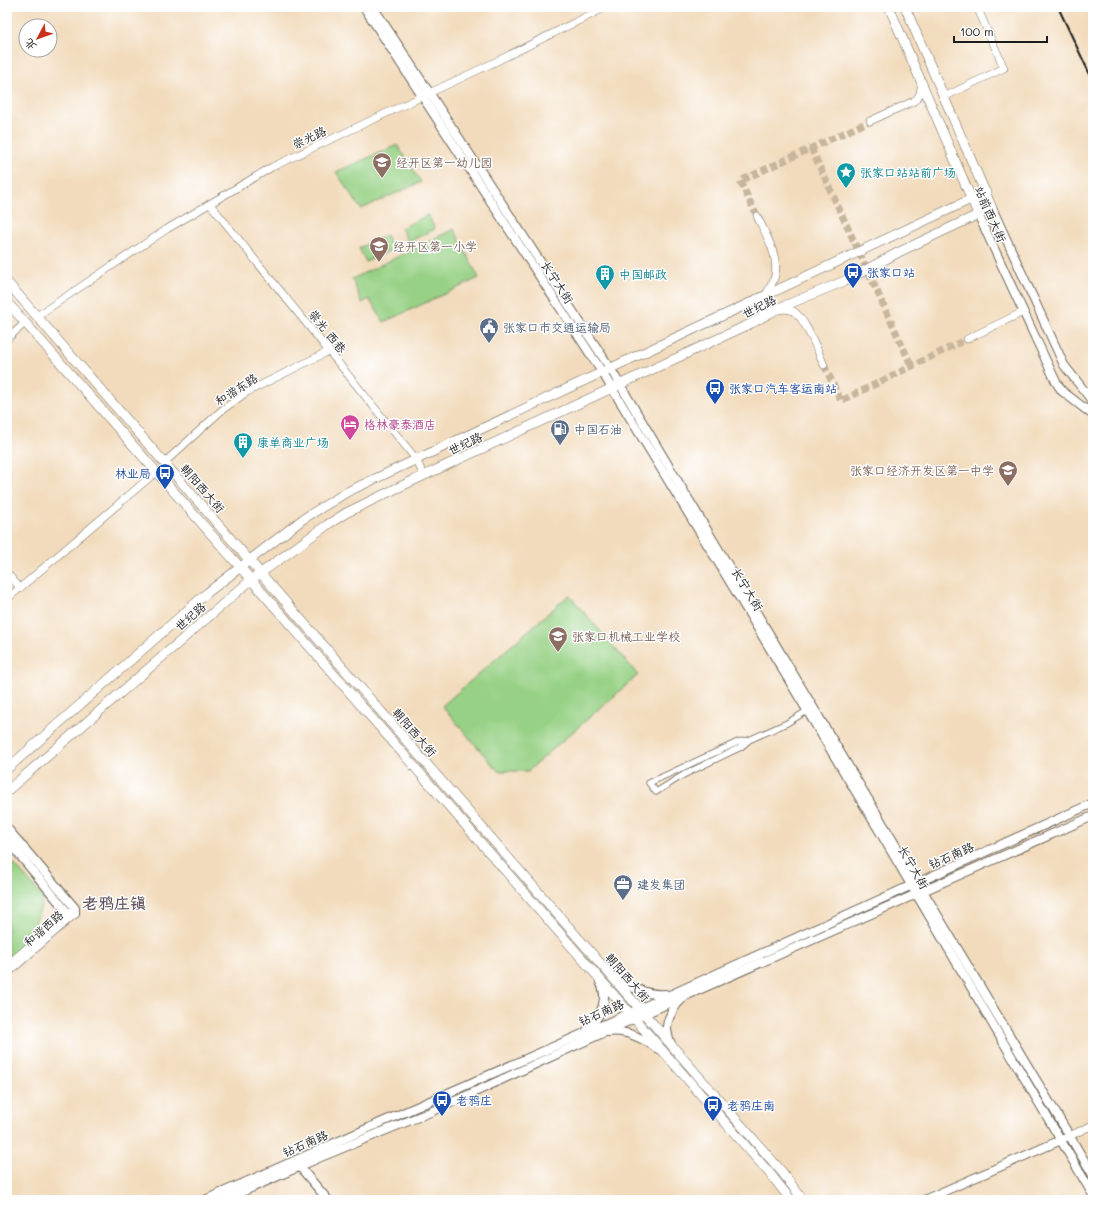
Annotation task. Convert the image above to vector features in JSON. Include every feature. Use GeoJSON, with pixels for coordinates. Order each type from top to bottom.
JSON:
{"type":"FeatureCollection","features":[{"type":"Feature","properties":{"kind":"main road","name":"长宁大街"},"geometry":{"type":"LineString","coordinates":[[364,7],[426,94]]}},
{"type":"Feature","properties":{"kind":"main road","name":"长宁大街"},"geometry":{"type":"LineString","coordinates":[[373,7],[426,94],[616,386],[915,884],[1093,1195]]}},
{"type":"Feature","properties":{"kind":"main road","name":"站前西大街"},"geometry":{"type":"LineString","coordinates":[[888,7],[978,214],[1056,382],[1062,391],[1093,415]]}},
{"type":"Feature","properties":{"kind":"main road","name":"站前西大街"},"geometry":{"type":"LineString","coordinates":[[905,7],[992,208],[1064,365],[1093,402]]}},
{"type":"Feature","properties":{"kind":"main road"},"geometry":{"type":"LineString","coordinates":[[900,33],[914,27]]}},
{"type":"Feature","properties":{"kind":"main road","name":"世纪路"},"geometry":{"type":"LineString","coordinates":[[7,769],[207,593],[303,519],[347,492],[986,192]]}},
{"type":"Feature","properties":{"kind":"main road","name":"世纪路"},"geometry":{"type":"LineString","coordinates":[[7,791],[251,580],[327,525],[346,514],[424,476],[752,323],[765,315],[847,280],[902,250],[992,208]]}},
{"type":"Feature","properties":{"kind":"main road"},"geometry":{"type":"LineString","coordinates":[[895,235],[902,250]]}},
{"type":"Feature","properties":{"kind":"main road","name":"朝阳西大街"},"geometry":{"type":"LineString","coordinates":[[7,282],[782,1172],[803,1200]]}},
{"type":"Feature","properties":{"kind":"main road"},"geometry":{"type":"LineString","coordinates":[[762,297],[765,315]]}},
{"type":"Feature","properties":{"kind":"main road","name":"朝阳西大街"},"geometry":{"type":"LineString","coordinates":[[7,302],[772,1176],[791,1200]]}},
{"type":"Feature","properties":{"kind":"main road","name":"长宁大街"},"geometry":{"type":"LineString","coordinates":[[616,386],[807,710],[915,884]]}},
{"type":"Feature","properties":{"kind":"main road","name":"钻石南路"},"geometry":{"type":"LineString","coordinates":[[642,1011],[674,993],[1093,803]]}},
{"type":"Feature","properties":{"kind":"main road","name":"钻石南路"},"geometry":{"type":"LineString","coordinates":[[205,1200],[586,1032],[686,995],[1093,816]]}},
{"type":"Feature","properties":{"kind":"main road"},"geometry":{"type":"LineString","coordinates":[[7,828],[75,908],[72,913],[7,840]]}},
{"type":"Feature","properties":{"kind":"main road","name":"长宁大街"},"geometry":{"type":"LineString","coordinates":[[920,893],[1093,1175]]}},
{"type":"Feature","properties":{"kind":"main road"},"geometry":{"type":"LineString","coordinates":[[604,969],[626,984],[648,994],[656,995],[674,993]]}},
{"type":"Feature","properties":{"kind":"main road"},"geometry":{"type":"LineString","coordinates":[[586,1032],[599,1016],[604,997],[603,988],[597,977]]}},
{"type":"Feature","properties":{"kind":"main road"},"geometry":{"type":"LineString","coordinates":[[672,1047],[668,1037],[668,1023],[676,1005],[686,995]]}},
{"type":"Feature","properties":{"kind":"main road","name":"钻石南路"},"geometry":{"type":"LineString","coordinates":[[224,1200],[299,1166],[440,1108],[603,1032],[631,1016]]}},
{"type":"Feature","properties":{"kind":"main road"},"geometry":{"type":"LineString","coordinates":[[603,1032],[615,1031],[630,1034],[649,1042],[663,1053]]}},
{"type":"Feature","properties":{"kind":"main road"},"geometry":{"type":"LineString","coordinates":[[924,1200],[1061,1140]]}},
{"type":"Feature","properties":{"kind":"main road"},"geometry":{"type":"LineString","coordinates":[[299,1166],[328,1200]]}},
{"type":"Feature","properties":{"kind":"street","name":"崇光路"},"geometry":{"type":"LineString","coordinates":[[37,316],[167,230],[272,167],[606,7]]}},
{"type":"Feature","properties":{"kind":"street"},"geometry":{"type":"LineString","coordinates":[[944,97],[1004,68],[976,7]]}},
{"type":"Feature","properties":{"kind":"street"},"geometry":{"type":"LineString","coordinates":[[870,121],[918,98],[921,92],[921,82]]}},
{"type":"Feature","properties":{"kind":"street","name":"崇光 西巷"},"geometry":{"type":"LineString","coordinates":[[210,204],[416,459],[424,476]]}},
{"type":"Feature","properties":{"kind":"street"},"geometry":{"type":"LineString","coordinates":[[756,216],[773,250],[776,264],[775,275],[762,297]]}},
{"type":"Feature","properties":{"kind":"street"},"geometry":{"type":"LineString","coordinates":[[774,311],[788,309],[793,311],[802,319],[824,365]]}},
{"type":"Feature","properties":{"kind":"street"},"geometry":{"type":"LineString","coordinates":[[967,339],[1023,312]]}},
{"type":"Feature","properties":{"kind":"street"},"geometry":{"type":"LineString","coordinates":[[7,339],[25,323]]}},
{"type":"Feature","properties":{"kind":"street","name":"和谐东路"},"geometry":{"type":"LineString","coordinates":[[165,462],[222,410],[247,392],[329,351]]}},
{"type":"Feature","properties":{"kind":"street"},"geometry":{"type":"LineString","coordinates":[[7,599],[156,472]]}},
{"type":"Feature","properties":{"kind":"street"},"geometry":{"type":"LineString","coordinates":[[7,574],[20,588]]}},
{"type":"Feature","properties":{"kind":"street"},"geometry":{"type":"LineString","coordinates":[[749,740],[741,748],[685,774],[656,792],[649,783],[738,742],[749,740],[787,723],[807,710]]}},
{"type":"Feature","properties":{"kind":"street","name":"和谐西路"},"geometry":{"type":"LineString","coordinates":[[7,965],[72,913]]}},
{"type":"Feature","properties":{"kind":"street","name":"和谐西路"},"geometry":{"type":"LineString","coordinates":[[7,974],[72,913]]}},
{"type":"Feature","properties":{"kind":"street"},"geometry":{"type":"LineString","coordinates":[[1061,1140],[1093,1126]]}},
{"type":"Feature","properties":{"kind":"green space"},"geometry":{"type":"Polygon","coordinates":[[[397,145],[421,182],[361,209],[336,172],[397,145]]]}},
{"type":"Feature","properties":{"kind":"green space"},"geometry":{"type":"Polygon","coordinates":[[[428,215],[435,229],[408,242],[401,228],[428,215]]]}},
{"type":"Feature","properties":{"kind":"green space"},"geometry":{"type":"Polygon","coordinates":[[[454,229],[479,278],[384,322],[369,299],[362,303],[352,279],[454,229]]]}},
{"type":"Feature","properties":{"kind":"green space"},"geometry":{"type":"Polygon","coordinates":[[[386,235],[393,249],[366,262],[359,248],[386,235]]]}},
{"type":"Feature","properties":{"kind":"green space"},"geometry":{"type":"Polygon","coordinates":[[[569,595],[638,675],[528,771],[498,771],[442,706],[569,595]]]}},
{"type":"Feature","properties":{"kind":"green space"},"geometry":{"type":"Polygon","coordinates":[[[7,856],[44,898],[29,941],[7,959],[7,856]]]}},
{"type":"Feature","properties":{"kind":"tunnel"},"geometry":{"type":"LineString","coordinates":[[757,216],[740,181],[870,121]]}},
{"type":"Feature","properties":{"kind":"tunnel"},"geometry":{"type":"LineString","coordinates":[[811,148],[912,367]]}},
{"type":"Feature","properties":{"kind":"tunnel"},"geometry":{"type":"LineString","coordinates":[[824,365],[841,401],[967,339]]}},
{"type":"Feature","properties":{"kind":"railway"},"geometry":{"type":"LineString","coordinates":[[1058,7],[1093,81]]}},
{"type":"Feature","properties":{"kind":"place","name":"经开区第一幼儿园"},"geometry":{"type":"Point","coordinates":[382,179]}},
{"type":"Feature","properties":{"kind":"place","name":"张家口站站前广场"},"geometry":{"type":"Point","coordinates":[846,189]}},
{"type":"Feature","properties":{"kind":"place","name":"经开区第一小学"},"geometry":{"type":"Point","coordinates":[379,263]}},
{"type":"Feature","properties":{"kind":"place","name":"张家口站"},"geometry":{"type":"Point","coordinates":[853,289]}},
{"type":"Feature","properties":{"kind":"place","name":"中国邮政"},"geometry":{"type":"Point","coordinates":[605,291]}},
{"type":"Feature","properties":{"kind":"place","name":"张家口市交通运输局"},"geometry":{"type":"Point","coordinates":[489,344]}},
{"type":"Feature","properties":{"kind":"place","name":"张家口汽车客运南站"},"geometry":{"type":"Point","coordinates":[715,405]}},
{"type":"Feature","properties":{"kind":"place","name":"格林豪泰酒店"},"geometry":{"type":"Point","coordinates":[350,441]}},
{"type":"Feature","properties":{"kind":"place","name":"中国石油"},"geometry":{"type":"Point","coordinates":[560,446]}},
{"type":"Feature","properties":{"kind":"place","name":"康单商业广场"},"geometry":{"type":"Point","coordinates":[243,459]}},
{"type":"Feature","properties":{"kind":"place","name":"张家口经济开发区第一中学"},"geometry":{"type":"Point","coordinates":[1008,487]}},
{"type":"Feature","properties":{"kind":"place","name":"林业局"},"geometry":{"type":"Point","coordinates":[165,490]}},
{"type":"Feature","properties":{"kind":"place","name":"张家口机械工业学校"},"geometry":{"type":"Point","coordinates":[558,653]}},
{"type":"Feature","properties":{"kind":"place","name":"建发集团"},"geometry":{"type":"Point","coordinates":[623,901]}},
{"type":"Feature","properties":{"kind":"place","name":"老鸦庄"},"geometry":{"type":"Point","coordinates":[442,1117]}},
{"type":"Feature","properties":{"kind":"place","name":"老鸦庄南"},"geometry":{"type":"Point","coordinates":[713,1122]}},
{"type":"Feature","properties":{"kind":"district","name":"老鸦庄镇"},"geometry":{"type":"Point","coordinates":[114,902]}}]}
